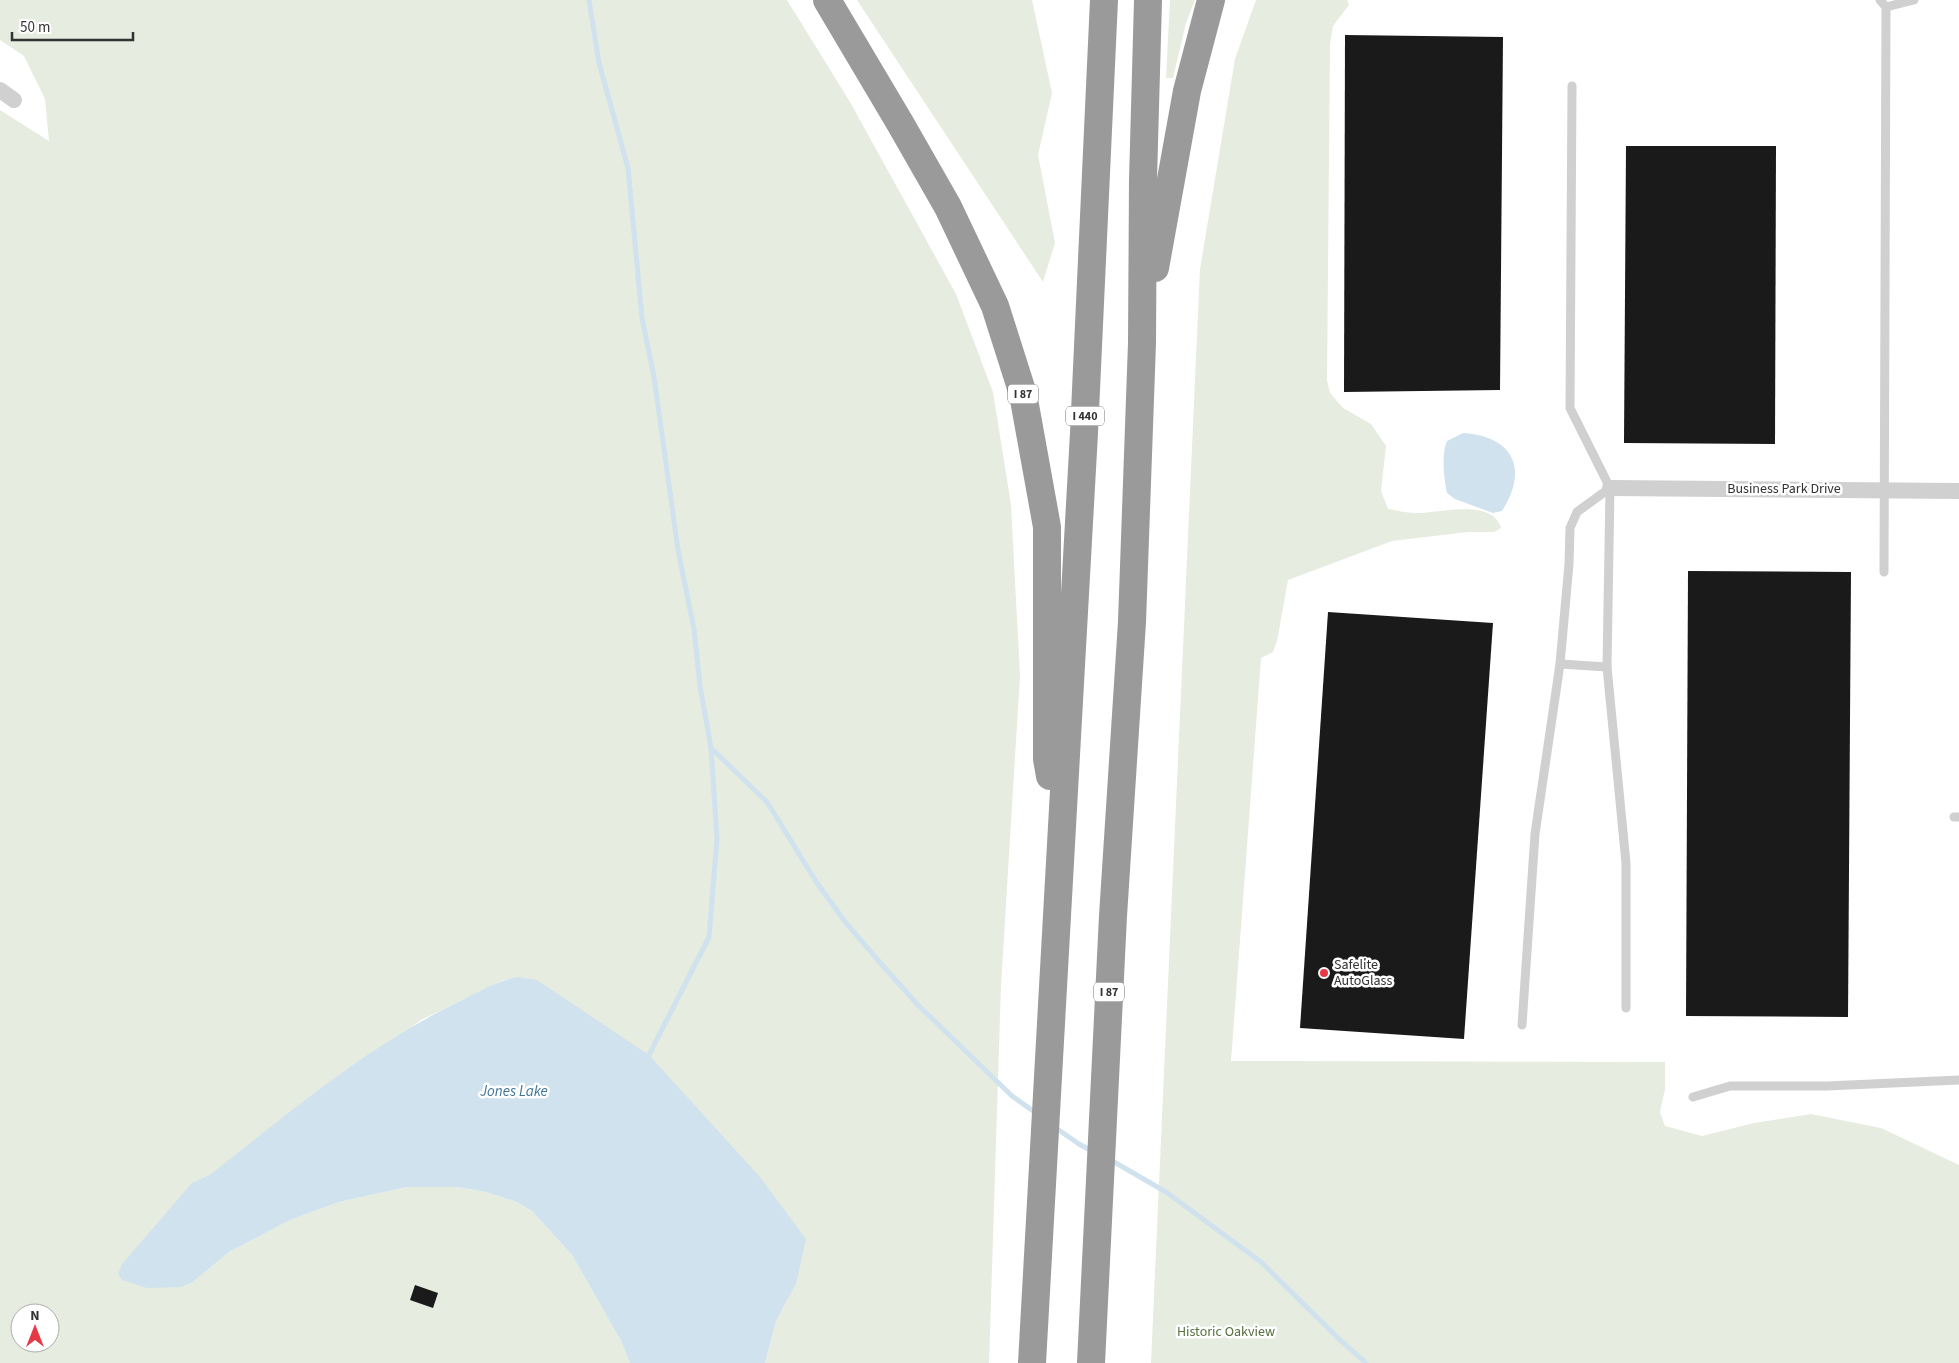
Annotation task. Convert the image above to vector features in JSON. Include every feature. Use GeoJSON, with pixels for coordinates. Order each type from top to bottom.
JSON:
{"type":"FeatureCollection","features":[{"type":"Feature","properties":{"kind":"highway","name":"I 87"},"geometry":{"type":"LineString","coordinates":[[826,0],[900,123],[948,208],[995,306],[1023,394],[1047,526],[1047,759],[1061,832],[1032,1363]]}},
{"type":"Feature","properties":{"kind":"highway","name":"I 440"},"geometry":{"type":"LineString","coordinates":[[1061,832],[1084,443],[1104,0]]}},
{"type":"Feature","properties":{"kind":"highway"},"geometry":{"type":"LineString","coordinates":[[1142,343],[1143,180],[1148,0]]}},
{"type":"Feature","properties":{"kind":"highway","name":"I 87"},"geometry":{"type":"LineString","coordinates":[[1091,1363],[1113,916],[1132,622],[1142,343],[1187,91],[1210,0]]}},
{"type":"Feature","properties":{"kind":"street"},"geometry":{"type":"LineString","coordinates":[[0,90],[14,100]]}},
{"type":"Feature","properties":{"kind":"street","name":"Business Park Drive"},"geometry":{"type":"LineString","coordinates":[[1610,488],[1959,490]]}},
{"type":"Feature","properties":{"kind":"lane"},"geometry":{"type":"LineString","coordinates":[[1884,572],[1883,4],[1914,0]]}},
{"type":"Feature","properties":{"kind":"lane"},"geometry":{"type":"LineString","coordinates":[[1572,86],[1570,408],[1610,488],[1607,666],[1626,864],[1626,1008]]}},
{"type":"Feature","properties":{"kind":"lane"},"geometry":{"type":"LineString","coordinates":[[1522,1025],[1535,834],[1560,664],[1569,564],[1570,528],[1577,512],[1610,488]]}},
{"type":"Feature","properties":{"kind":"lane"},"geometry":{"type":"LineString","coordinates":[[1560,664],[1607,666]]}},
{"type":"Feature","properties":{"kind":"lane"},"geometry":{"type":"LineString","coordinates":[[1693,1097],[1730,1086],[1826,1086],[1959,1080]]}},
{"type":"Feature","properties":{"kind":"green space"},"geometry":{"type":"Polygon","coordinates":[[[0,0],[787,0],[850,102],[956,294],[993,392],[1011,505],[1020,676],[1001,985],[989,1363],[765,1363],[776,1321],[796,1284],[517,977],[501,981],[421,1020],[211,1174],[193,1183],[193,1282],[229,1252],[290,1220],[339,1202],[407,1187],[457,1187],[486,1192],[517,1202],[532,1211],[572,1255],[621,1341],[630,1363],[0,1363],[0,110],[49,141],[45,99],[24,56],[0,40],[0,0]]]}},
{"type":"Feature","properties":{"kind":"green space"},"geometry":{"type":"Polygon","coordinates":[[[857,0],[1032,0],[1052,93],[1038,155],[1055,243],[1043,282],[857,0]]]}},
{"type":"Feature","properties":{"kind":"green space"},"geometry":{"type":"Polygon","coordinates":[[[1170,0],[1195,0],[1186,23],[1173,78],[1166,78],[1170,0]]]}},
{"type":"Feature","properties":{"kind":"green space","name":"Historic Oakview"},"geometry":{"type":"Polygon","coordinates":[[[1256,0],[1347,0],[1349,5],[1333,26],[1330,44],[1327,380],[1330,393],[1343,408],[1371,424],[1386,446],[1381,491],[1388,509],[1415,513],[1463,509],[1476,510],[1496,518],[1501,528],[1494,532],[1468,532],[1392,541],[1288,580],[1277,641],[1273,652],[1261,658],[1231,1061],[1665,1062],[1665,1089],[1660,1112],[1665,1126],[1702,1136],[1754,1123],[1811,1114],[1881,1128],[1959,1165],[1959,1363],[1151,1363],[1200,269],[1235,59],[1256,0]]]}},
{"type":"Feature","properties":{"kind":"water"},"geometry":{"type":"Polygon","coordinates":[[[1463,433],[1480,435],[1494,441],[1504,448],[1511,457],[1515,469],[1514,482],[1510,496],[1502,511],[1493,513],[1455,499],[1447,493],[1444,467],[1445,447],[1447,441],[1463,433]]]}},
{"type":"Feature","properties":{"kind":"water","name":"Jones Lake"},"geometry":{"type":"Polygon","coordinates":[[[517,977],[537,980],[649,1055],[760,1177],[806,1239],[796,1284],[776,1321],[765,1363],[630,1363],[621,1341],[572,1255],[532,1211],[517,1202],[486,1192],[457,1187],[407,1187],[339,1202],[290,1220],[229,1252],[193,1282],[181,1287],[147,1288],[122,1280],[118,1274],[122,1264],[192,1183],[211,1174],[328,1083],[389,1041],[421,1021],[477,992],[517,977]]]}},
{"type":"Feature","properties":{"kind":"building"},"geometry":{"type":"Polygon","coordinates":[[[1345,35],[1503,37],[1500,390],[1344,392],[1345,35]]]}},
{"type":"Feature","properties":{"kind":"building"},"geometry":{"type":"Polygon","coordinates":[[[1626,146],[1776,146],[1775,444],[1624,443],[1626,146]]]}},
{"type":"Feature","properties":{"kind":"building"},"geometry":{"type":"Polygon","coordinates":[[[1688,571],[1851,572],[1848,1017],[1686,1016],[1688,571]]]}},
{"type":"Feature","properties":{"kind":"building"},"geometry":{"type":"Polygon","coordinates":[[[1328,612],[1493,623],[1464,1039],[1300,1028],[1328,612]]]}},
{"type":"Feature","properties":{"kind":"building"},"geometry":{"type":"Polygon","coordinates":[[[415,1285],[438,1293],[433,1308],[410,1300],[415,1285]]]}},
{"type":"Feature","properties":{"kind":"waterway"},"geometry":{"type":"LineString","coordinates":[[589,0],[599,63],[628,168],[642,318],[654,377],[678,550],[694,629],[700,686],[711,748],[717,839],[709,937],[649,1055],[649,1061]]}},
{"type":"Feature","properties":{"kind":"waterway"},"geometry":{"type":"LineString","coordinates":[[711,748],[767,802],[817,883],[846,923],[883,966],[918,1005],[1012,1096],[1036,1113]]}},
{"type":"Feature","properties":{"kind":"waterway"},"geometry":{"type":"LineString","coordinates":[[1053,1126],[1092,1151]]}},
{"type":"Feature","properties":{"kind":"waterway"},"geometry":{"type":"LineString","coordinates":[[1109,1159],[1166,1192],[1261,1262],[1366,1363]]}},
{"type":"Feature","properties":{"kind":"place","name":"Safelite AutoGlass"},"geometry":{"type":"Point","coordinates":[1324,973]}}]}
